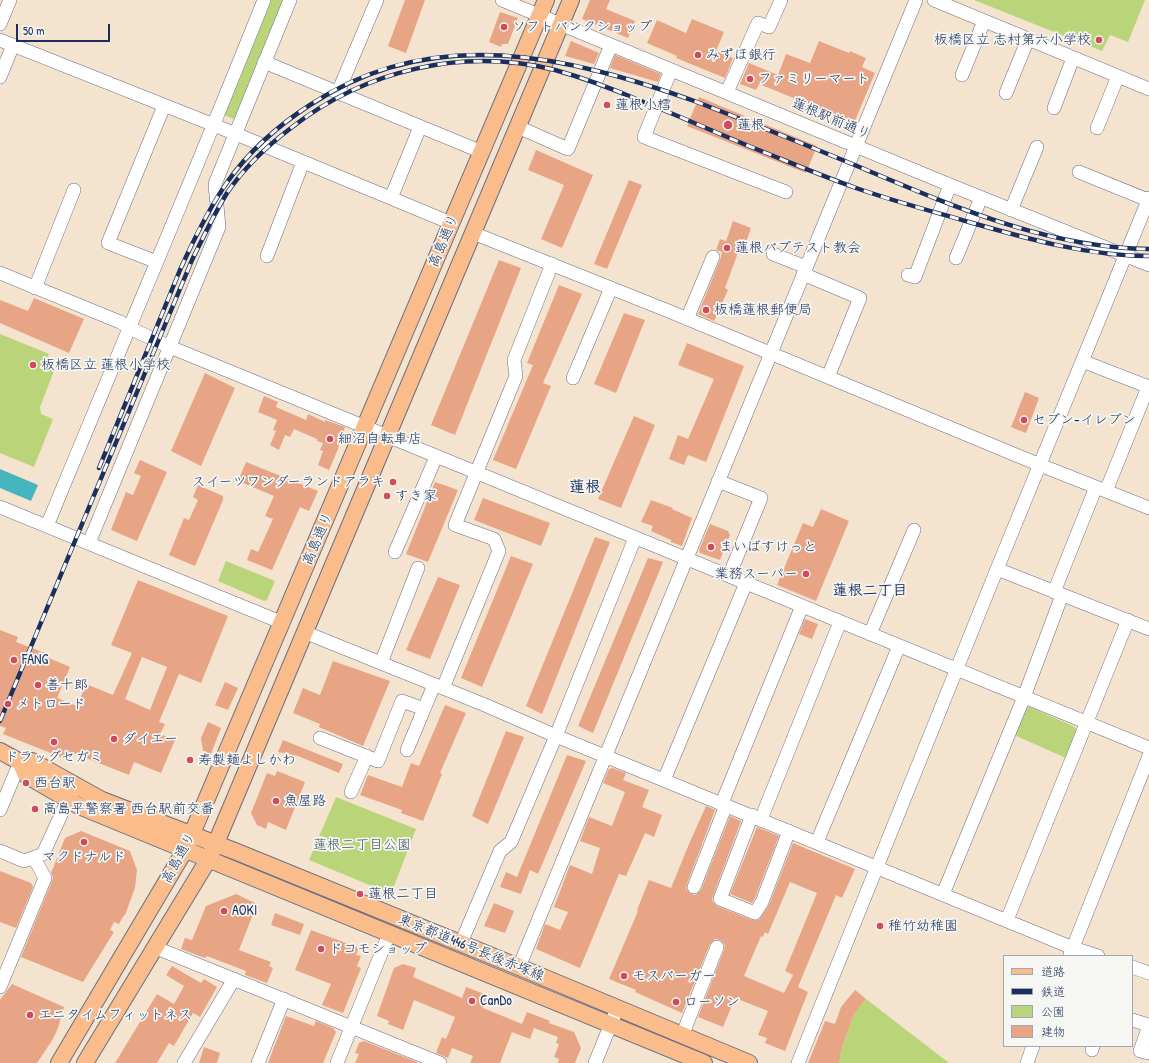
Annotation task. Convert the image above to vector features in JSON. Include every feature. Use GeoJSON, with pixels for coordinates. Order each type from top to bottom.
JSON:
{"type":"FeatureCollection","features":[{"type":"Feature","properties":{"kind":"main road","name":"高島通り"},"geometry":{"type":"LineString","coordinates":[[59,1063],[185,850],[283,623],[546,0]]}},
{"type":"Feature","properties":{"kind":"main road","name":"高島通り"},"geometry":{"type":"LineString","coordinates":[[85,1063],[208,860],[216,843],[571,0]]}},
{"type":"Feature","properties":{"kind":"main road"},"geometry":{"type":"LineString","coordinates":[[0,751],[20,762]]}},
{"type":"Feature","properties":{"kind":"main road","name":"東京都道446号長後赤塚線"},"geometry":{"type":"LineString","coordinates":[[704,1063],[79,806],[26,775],[20,762],[32,761],[102,800],[216,843],[749,1063]]}},
{"type":"Feature","properties":{"kind":"street"},"geometry":{"type":"LineString","coordinates":[[0,24],[10,0]]}},
{"type":"Feature","properties":{"kind":"street"},"geometry":{"type":"LineString","coordinates":[[47,526],[128,327],[157,262],[214,125],[264,0]]}},
{"type":"Feature","properties":{"kind":"street"},"geometry":{"type":"LineString","coordinates":[[89,543],[219,227],[215,184],[234,134],[290,0]]}},
{"type":"Feature","properties":{"kind":"street"},"geometry":{"type":"LineString","coordinates":[[338,92],[377,0]]}},
{"type":"Feature","properties":{"kind":"street","name":"蓮根駅前通り"},"geometry":{"type":"LineString","coordinates":[[502,0],[727,92],[950,186],[1149,264]]}},
{"type":"Feature","properties":{"kind":"street"},"geometry":{"type":"LineString","coordinates":[[727,92],[758,23],[769,27],[781,0]]}},
{"type":"Feature","properties":{"kind":"street"},"geometry":{"type":"LineString","coordinates":[[519,967],[916,0]]}},
{"type":"Feature","properties":{"kind":"street"},"geometry":{"type":"LineString","coordinates":[[934,0],[1149,89]]}},
{"type":"Feature","properties":{"kind":"street"},"geometry":{"type":"LineString","coordinates":[[962,75],[984,21]]}},
{"type":"Feature","properties":{"kind":"street"},"geometry":{"type":"LineString","coordinates":[[1006,93],[1028,39]]}},
{"type":"Feature","properties":{"kind":"street"},"geometry":{"type":"LineString","coordinates":[[0,40],[214,125],[452,223]]}},
{"type":"Feature","properties":{"kind":"street"},"geometry":{"type":"LineString","coordinates":[[0,77],[13,45]]}},
{"type":"Feature","properties":{"kind":"street"},"geometry":{"type":"LineString","coordinates":[[518,127],[568,149],[611,45]]}},
{"type":"Feature","properties":{"kind":"street"},"geometry":{"type":"LineString","coordinates":[[1054,108],[1073,58]]}},
{"type":"Feature","properties":{"kind":"street"},"geometry":{"type":"LineString","coordinates":[[264,62],[482,152]]}},
{"type":"Feature","properties":{"kind":"street"},"geometry":{"type":"LineString","coordinates":[[672,70],[644,137],[786,192]]}},
{"type":"Feature","properties":{"kind":"street"},"geometry":{"type":"LineString","coordinates":[[1096,128],[1118,76]]}},
{"type":"Feature","properties":{"kind":"street"},"geometry":{"type":"LineString","coordinates":[[157,262],[108,243],[164,106]]}},
{"type":"Feature","properties":{"kind":"street"},"geometry":{"type":"LineString","coordinates":[[391,198],[420,127]]}},
{"type":"Feature","properties":{"kind":"street"},"geometry":{"type":"LineString","coordinates":[[1011,210],[1036,147]]}},
{"type":"Feature","properties":{"kind":"street"},"geometry":{"type":"LineString","coordinates":[[267,256],[303,162]]}},
{"type":"Feature","properties":{"kind":"street"},"geometry":{"type":"LineString","coordinates":[[798,1063],[997,568],[1149,199],[1079,172]]}},
{"type":"Feature","properties":{"kind":"street"},"geometry":{"type":"LineString","coordinates":[[908,275],[915,277],[950,186]]}},
{"type":"Feature","properties":{"kind":"street"},"geometry":{"type":"LineString","coordinates":[[35,288],[74,190]]}},
{"type":"Feature","properties":{"kind":"street"},"geometry":{"type":"LineString","coordinates":[[956,258],[981,198]]}},
{"type":"Feature","properties":{"kind":"street"},"geometry":{"type":"LineString","coordinates":[[473,233],[687,319],[1040,465],[1149,508]]}},
{"type":"Feature","properties":{"kind":"street"},"geometry":{"type":"LineString","coordinates":[[772,254],[860,298],[828,377]]}},
{"type":"Feature","properties":{"kind":"street"},"geometry":{"type":"LineString","coordinates":[[687,319],[713,256]]}},
{"type":"Feature","properties":{"kind":"street"},"geometry":{"type":"LineString","coordinates":[[407,750],[424,709],[438,686],[498,551],[494,539],[455,525],[516,376],[514,360],[552,264]]}},
{"type":"Feature","properties":{"kind":"street"},"geometry":{"type":"LineString","coordinates":[[0,273],[120,322],[170,347],[387,437],[1149,748]]}},
{"type":"Feature","properties":{"kind":"street"},"geometry":{"type":"LineString","coordinates":[[573,378],[611,288]]}},
{"type":"Feature","properties":{"kind":"street"},"geometry":{"type":"LineString","coordinates":[[942,894],[1024,697],[1058,593],[1101,489],[1148,387],[1082,361]]}},
{"type":"Feature","properties":{"kind":"street"},"geometry":{"type":"LineString","coordinates":[[395,552],[436,457]]}},
{"type":"Feature","properties":{"kind":"street"},"geometry":{"type":"LineString","coordinates":[[718,481],[761,498],[729,576]]}},
{"type":"Feature","properties":{"kind":"street"},"geometry":{"type":"LineString","coordinates":[[0,506],[283,623]]}},
{"type":"Feature","properties":{"kind":"street"},"geometry":{"type":"LineString","coordinates":[[870,634],[914,530]]}},
{"type":"Feature","properties":{"kind":"street"},"geometry":{"type":"LineString","coordinates":[[461,943],[500,851],[511,842],[556,736],[636,538]]}},
{"type":"Feature","properties":{"kind":"street"},"geometry":{"type":"LineString","coordinates":[[381,663],[418,568]]}},
{"type":"Feature","properties":{"kind":"street"},"geometry":{"type":"LineString","coordinates":[[997,568],[1149,629]]}},
{"type":"Feature","properties":{"kind":"street"},"geometry":{"type":"LineString","coordinates":[[664,780],[746,583]]}},
{"type":"Feature","properties":{"kind":"street"},"geometry":{"type":"LineString","coordinates":[[694,887],[724,804],[802,606]]}},
{"type":"Feature","properties":{"kind":"street"},"geometry":{"type":"LineString","coordinates":[[1007,920],[1128,620]]}},
{"type":"Feature","properties":{"kind":"street"},"geometry":{"type":"LineString","coordinates":[[789,831],[762,902],[755,913],[720,899],[840,622]]}},
{"type":"Feature","properties":{"kind":"street"},"geometry":{"type":"LineString","coordinates":[[304,632],[1007,920],[1071,952],[1091,955]]}},
{"type":"Feature","properties":{"kind":"street"},"geometry":{"type":"LineString","coordinates":[[817,842],[898,646]]}},
{"type":"Feature","properties":{"kind":"street"},"geometry":{"type":"LineString","coordinates":[[320,738],[378,761],[402,701],[424,709]]}},
{"type":"Feature","properties":{"kind":"street"},"geometry":{"type":"LineString","coordinates":[[351,792],[367,756]]}},
{"type":"Feature","properties":{"kind":"street"},"geometry":{"type":"LineString","coordinates":[[1071,952],[1149,756]]}},
{"type":"Feature","properties":{"kind":"street"},"geometry":{"type":"LineString","coordinates":[[0,810],[20,762]]}},
{"type":"Feature","properties":{"kind":"street"},"geometry":{"type":"LineString","coordinates":[[0,851],[24,861],[43,854],[69,800],[74,784]]}},
{"type":"Feature","properties":{"kind":"street"},"geometry":{"type":"LineString","coordinates":[[0,987],[45,878],[34,858]]}},
{"type":"Feature","properties":{"kind":"street"},"geometry":{"type":"LineString","coordinates":[[337,1063],[389,934]]}},
{"type":"Feature","properties":{"kind":"street"},"geometry":{"type":"LineString","coordinates":[[154,947],[234,978],[352,1027],[418,1059],[440,1063]]}},
{"type":"Feature","properties":{"kind":"street"},"geometry":{"type":"LineString","coordinates":[[682,1036],[717,947]]}},
{"type":"Feature","properties":{"kind":"street"},"geometry":{"type":"LineString","coordinates":[[1133,967],[1149,973]]}},
{"type":"Feature","properties":{"kind":"street"},"geometry":{"type":"LineString","coordinates":[[184,1063],[234,978]]}},
{"type":"Feature","properties":{"kind":"street"},"geometry":{"type":"LineString","coordinates":[[258,1063],[284,999]]}},
{"type":"Feature","properties":{"kind":"street"},"geometry":{"type":"LineString","coordinates":[[595,1063],[617,1009]]}},
{"type":"Feature","properties":{"kind":"street"},"geometry":{"type":"LineString","coordinates":[[1133,1020],[1149,1025],[1140,1051],[1149,1053]]}},
{"type":"Feature","properties":{"kind":"street"},"geometry":{"type":"LineString","coordinates":[[1027,1063],[1033,1047]]}},
{"type":"Feature","properties":{"kind":"green space"},"geometry":{"type":"Polygon","coordinates":[[[271,0],[283,0],[234,119],[224,115],[271,0]]]}},
{"type":"Feature","properties":{"kind":"green space"},"geometry":{"type":"Polygon","coordinates":[[[974,0],[1145,0],[1128,42],[1110,35],[1102,51],[974,0]]]}},
{"type":"Feature","properties":{"kind":"green space"},"geometry":{"type":"Polygon","coordinates":[[[0,334],[49,354],[44,367],[54,371],[40,407],[41,414],[53,419],[34,467],[0,453],[0,334]]]}},
{"type":"Feature","properties":{"kind":"green space"},"geometry":{"type":"Polygon","coordinates":[[[226,561],[275,581],[267,600],[264,601],[218,581],[226,561]]]}},
{"type":"Feature","properties":{"kind":"green space"},"geometry":{"type":"Polygon","coordinates":[[[1030,707],[1075,727],[1077,731],[1066,758],[1012,734],[1022,708],[1030,707]]]}},
{"type":"Feature","properties":{"kind":"green space","name":"蓮根二丁目公園"},"geometry":{"type":"Polygon","coordinates":[[[336,797],[416,829],[391,894],[309,860],[336,797]]]}},
{"type":"Feature","properties":{"kind":"green space"},"geometry":{"type":"Polygon","coordinates":[[[866,999],[949,1063],[839,1063],[842,1047],[854,1014],[866,999]]]}},
{"type":"Feature","properties":{"kind":"water"},"geometry":{"type":"Polygon","coordinates":[[[0,469],[38,485],[31,501],[0,488],[0,469]]]}},
{"type":"Feature","properties":{"kind":"building"},"geometry":{"type":"Polygon","coordinates":[[[405,0],[425,0],[406,53],[388,46],[405,0]]]}},
{"type":"Feature","properties":{"kind":"building"},"geometry":{"type":"Polygon","coordinates":[[[590,0],[610,0],[606,9],[635,21],[628,38],[582,19],[590,0]]]}},
{"type":"Feature","properties":{"kind":"building"},"geometry":{"type":"Polygon","coordinates":[[[500,12],[518,18],[508,44],[502,44],[501,47],[489,42],[500,12]]]}},
{"type":"Feature","properties":{"kind":"building"},"geometry":{"type":"Polygon","coordinates":[[[692,19],[724,32],[716,51],[733,58],[725,78],[676,58],[677,56],[647,43],[657,20],[686,33],[692,19]]]}},
{"type":"Feature","properties":{"kind":"building"},"geometry":{"type":"Polygon","coordinates":[[[571,41],[599,53],[594,64],[565,56],[571,41]]]}},
{"type":"Feature","properties":{"kind":"building"},"geometry":{"type":"Polygon","coordinates":[[[819,41],[866,58],[862,67],[875,73],[854,123],[819,109],[818,112],[794,103],[796,99],[759,84],[756,90],[740,84],[749,63],[778,75],[786,54],[810,63],[819,41]]]}},
{"type":"Feature","properties":{"kind":"building"},"geometry":{"type":"Polygon","coordinates":[[[615,55],[661,74],[658,82],[610,68],[615,55]]]}},
{"type":"Feature","properties":{"kind":"building"},"geometry":{"type":"Polygon","coordinates":[[[699,97],[817,146],[806,173],[687,126],[699,97]]]}},
{"type":"Feature","properties":{"kind":"building"},"geometry":{"type":"Polygon","coordinates":[[[536,150],[593,175],[562,248],[541,239],[564,185],[528,170],[536,150]]]}},
{"type":"Feature","properties":{"kind":"building"},"geometry":{"type":"Polygon","coordinates":[[[629,180],[642,185],[607,269],[594,264],[629,180]]]}},
{"type":"Feature","properties":{"kind":"building"},"geometry":{"type":"Polygon","coordinates":[[[733,221],[751,228],[743,251],[739,250],[725,288],[728,290],[714,321],[698,314],[720,260],[722,252],[716,250],[720,239],[726,241],[733,221]]]}},
{"type":"Feature","properties":{"kind":"building"},"geometry":{"type":"Polygon","coordinates":[[[499,260],[521,268],[455,435],[431,425],[499,260]]]}},
{"type":"Feature","properties":{"kind":"building"},"geometry":{"type":"Polygon","coordinates":[[[559,285],[582,294],[543,383],[551,386],[516,469],[493,460],[533,365],[527,363],[559,285]]]}},
{"type":"Feature","properties":{"kind":"building"},"geometry":{"type":"Polygon","coordinates":[[[34,298],[84,319],[69,353],[0,323],[0,300],[28,311],[34,298]]]}},
{"type":"Feature","properties":{"kind":"building"},"geometry":{"type":"Polygon","coordinates":[[[624,313],[645,320],[616,393],[594,384],[624,313]]]}},
{"type":"Feature","properties":{"kind":"building"},"geometry":{"type":"Polygon","coordinates":[[[687,343],[744,366],[706,462],[688,455],[684,465],[669,459],[678,435],[688,439],[714,379],[678,365],[687,343]]]}},
{"type":"Feature","properties":{"kind":"building"},"geometry":{"type":"Polygon","coordinates":[[[205,373],[235,388],[201,466],[171,451],[205,373]]]}},
{"type":"Feature","properties":{"kind":"building"},"geometry":{"type":"Polygon","coordinates":[[[1025,392],[1039,398],[1026,433],[1011,427],[1025,392]]]}},
{"type":"Feature","properties":{"kind":"building"},"geometry":{"type":"Polygon","coordinates":[[[264,396],[278,402],[276,407],[306,420],[308,414],[325,422],[325,420],[345,427],[329,470],[318,465],[323,451],[320,450],[323,443],[294,429],[290,437],[285,435],[279,450],[270,445],[276,431],[273,430],[277,420],[258,412],[264,396]]]}},
{"type":"Feature","properties":{"kind":"building"},"geometry":{"type":"Polygon","coordinates":[[[634,416],[655,425],[621,508],[598,499],[634,416]]]}},
{"type":"Feature","properties":{"kind":"building"},"geometry":{"type":"Polygon","coordinates":[[[140,460],[167,472],[137,541],[111,530],[126,492],[133,495],[141,476],[134,473],[140,460]]]}},
{"type":"Feature","properties":{"kind":"building"},"geometry":{"type":"Polygon","coordinates":[[[246,462],[318,491],[309,511],[300,507],[272,570],[247,560],[251,549],[258,552],[273,519],[265,516],[274,496],[238,481],[246,462]]]}},
{"type":"Feature","properties":{"kind":"building"},"geometry":{"type":"Polygon","coordinates":[[[435,482],[458,490],[428,562],[406,554],[435,482]]]}},
{"type":"Feature","properties":{"kind":"building"},"geometry":{"type":"Polygon","coordinates":[[[198,485],[223,496],[223,500],[195,566],[169,555],[184,518],[189,520],[198,500],[193,497],[198,485]]]}},
{"type":"Feature","properties":{"kind":"building"},"geometry":{"type":"Polygon","coordinates":[[[483,498],[550,523],[541,546],[474,520],[483,498]]]}},
{"type":"Feature","properties":{"kind":"building"},"geometry":{"type":"Polygon","coordinates":[[[651,500],[673,508],[672,509],[692,518],[682,546],[651,531],[653,526],[641,522],[651,500]]]}},
{"type":"Feature","properties":{"kind":"building"},"geometry":{"type":"Polygon","coordinates":[[[821,509],[849,521],[816,601],[777,585],[803,523],[813,527],[821,509]]]}},
{"type":"Feature","properties":{"kind":"building"},"geometry":{"type":"Polygon","coordinates":[[[710,524],[728,531],[730,535],[720,560],[700,553],[699,550],[710,524]]]}},
{"type":"Feature","properties":{"kind":"building"},"geometry":{"type":"Polygon","coordinates":[[[595,537],[610,542],[542,714],[526,706],[595,537]]]}},
{"type":"Feature","properties":{"kind":"building"},"geometry":{"type":"Polygon","coordinates":[[[511,556],[533,564],[482,687],[461,678],[511,556]]]}},
{"type":"Feature","properties":{"kind":"building"},"geometry":{"type":"Polygon","coordinates":[[[648,558],[663,562],[593,733],[578,726],[648,558]]]}},
{"type":"Feature","properties":{"kind":"building"},"geometry":{"type":"Polygon","coordinates":[[[438,577],[460,585],[430,659],[406,650],[438,577]]]}},
{"type":"Feature","properties":{"kind":"building"},"geometry":{"type":"Polygon","coordinates":[[[138,580],[228,616],[201,683],[179,674],[159,722],[165,724],[160,734],[175,740],[161,773],[134,762],[129,775],[71,752],[68,760],[3,734],[6,728],[0,726],[0,630],[18,637],[16,642],[50,655],[49,658],[70,667],[57,698],[77,706],[86,684],[113,695],[132,653],[111,645],[138,580]],[[142,657],[125,699],[150,710],[167,667],[142,657]]]}},
{"type":"Feature","properties":{"kind":"building"},"geometry":{"type":"Polygon","coordinates":[[[805,619],[818,624],[812,639],[799,634],[805,619]]]}},
{"type":"Feature","properties":{"kind":"building"},"geometry":{"type":"Polygon","coordinates":[[[333,661],[390,681],[363,746],[319,727],[320,724],[293,713],[303,688],[320,695],[333,661]]]}},
{"type":"Feature","properties":{"kind":"building"},"geometry":{"type":"Polygon","coordinates":[[[225,682],[238,688],[228,710],[215,705],[225,682]]]}},
{"type":"Feature","properties":{"kind":"building"},"geometry":{"type":"Polygon","coordinates":[[[445,705],[466,713],[440,773],[442,774],[423,821],[401,813],[402,810],[360,795],[368,775],[402,787],[411,763],[419,766],[445,705]]]}},
{"type":"Feature","properties":{"kind":"building"},"geometry":{"type":"Polygon","coordinates":[[[208,722],[221,728],[211,754],[203,751],[201,738],[208,722]]]}},
{"type":"Feature","properties":{"kind":"building"},"geometry":{"type":"Polygon","coordinates":[[[506,731],[524,737],[488,824],[472,816],[506,731]]]}},
{"type":"Feature","properties":{"kind":"building"},"geometry":{"type":"Polygon","coordinates":[[[283,740],[343,764],[339,773],[298,756],[278,752],[283,740]]]}},
{"type":"Feature","properties":{"kind":"building"},"geometry":{"type":"Polygon","coordinates":[[[567,755],[586,761],[538,874],[530,870],[521,894],[500,887],[506,872],[517,877],[567,755]]]}},
{"type":"Feature","properties":{"kind":"building"},"geometry":{"type":"Polygon","coordinates":[[[613,768],[626,773],[623,780],[649,790],[642,807],[662,815],[654,837],[645,833],[626,876],[619,874],[580,968],[536,949],[545,924],[560,930],[568,912],[554,907],[570,865],[592,874],[600,848],[580,841],[589,817],[612,826],[625,792],[603,783],[609,769],[613,768]]]}},
{"type":"Feature","properties":{"kind":"building"},"geometry":{"type":"Polygon","coordinates":[[[277,771],[305,782],[286,830],[268,822],[266,829],[257,825],[251,813],[267,773],[275,776],[277,771]]]}},
{"type":"Feature","properties":{"kind":"building"},"geometry":{"type":"Polygon","coordinates":[[[706,806],[715,810],[687,884],[686,889],[691,894],[696,895],[701,890],[730,816],[741,821],[712,901],[717,906],[752,920],[759,920],[769,905],[793,843],[855,869],[842,898],[836,895],[798,987],[808,992],[785,1051],[765,1043],[767,1038],[758,1035],[768,1011],[735,998],[723,1027],[698,1017],[724,950],[725,945],[720,940],[715,939],[710,944],[682,1013],[635,992],[636,990],[609,979],[638,911],[637,910],[649,880],[671,888],[706,806]],[[790,882],[768,934],[765,932],[763,937],[761,936],[744,976],[784,993],[793,975],[785,971],[817,893],[790,882]]]}},
{"type":"Feature","properties":{"kind":"building"},"geometry":{"type":"Polygon","coordinates":[[[757,827],[779,836],[752,903],[730,894],[757,827]]]}},
{"type":"Feature","properties":{"kind":"building"},"geometry":{"type":"Polygon","coordinates":[[[81,831],[130,851],[137,870],[135,888],[125,915],[119,924],[114,922],[110,930],[114,932],[83,982],[21,957],[52,881],[53,877],[51,873],[65,838],[81,831]]]}},
{"type":"Feature","properties":{"kind":"building"},"geometry":{"type":"Polygon","coordinates":[[[0,871],[31,883],[33,887],[16,928],[0,922],[0,871]]]}},
{"type":"Feature","properties":{"kind":"building"},"geometry":{"type":"Polygon","coordinates":[[[236,894],[257,904],[239,950],[271,962],[269,966],[273,968],[267,983],[245,975],[246,971],[207,956],[205,958],[181,949],[185,938],[192,940],[206,906],[236,894]]]}},
{"type":"Feature","properties":{"kind":"building"},"geometry":{"type":"Polygon","coordinates":[[[494,903],[514,911],[505,933],[484,926],[494,903]]]}},
{"type":"Feature","properties":{"kind":"building"},"geometry":{"type":"Polygon","coordinates":[[[275,913],[304,924],[300,935],[271,925],[275,913]]]}},
{"type":"Feature","properties":{"kind":"building"},"geometry":{"type":"Polygon","coordinates":[[[311,930],[359,948],[356,955],[361,956],[357,966],[361,968],[343,1013],[322,1005],[331,984],[295,970],[311,930]]]}},
{"type":"Feature","properties":{"kind":"building"},"geometry":{"type":"Polygon","coordinates":[[[403,964],[416,968],[413,977],[462,998],[466,987],[487,995],[483,1008],[522,1024],[527,1012],[550,1021],[549,1023],[574,1032],[581,1048],[575,1063],[558,1063],[559,1059],[554,1057],[559,1044],[556,1043],[558,1037],[534,1028],[530,1039],[512,1032],[500,1063],[470,1063],[473,1056],[452,1048],[448,1058],[436,1053],[442,1037],[446,1039],[455,1017],[414,1000],[403,1030],[388,1024],[389,1021],[377,1016],[394,968],[403,964]]]}},
{"type":"Feature","properties":{"kind":"building"},"geometry":{"type":"Polygon","coordinates":[[[172,966],[201,983],[204,979],[217,987],[200,1017],[193,1013],[174,1046],[169,1043],[157,1063],[115,1063],[157,994],[174,1004],[184,986],[166,975],[172,966]]]}},
{"type":"Feature","properties":{"kind":"building"},"geometry":{"type":"Polygon","coordinates":[[[12,984],[64,1007],[53,1039],[37,1063],[0,1063],[0,1000],[12,984]]]}},
{"type":"Feature","properties":{"kind":"building"},"geometry":{"type":"Polygon","coordinates":[[[855,990],[866,999],[854,1014],[842,1047],[839,1063],[808,1063],[825,1021],[835,1024],[841,1007],[855,990]]]}},
{"type":"Feature","properties":{"kind":"building"},"geometry":{"type":"Polygon","coordinates":[[[286,1016],[314,1026],[316,1021],[333,1028],[336,1032],[323,1063],[268,1063],[286,1016]]]}},
{"type":"Feature","properties":{"kind":"building"},"geometry":{"type":"Polygon","coordinates":[[[364,1041],[417,1063],[355,1063],[359,1054],[355,1053],[359,1043],[364,1041]]]}},
{"type":"Feature","properties":{"kind":"building"},"geometry":{"type":"Polygon","coordinates":[[[204,1047],[220,1053],[217,1063],[199,1063],[204,1047]]]}},
{"type":"Feature","properties":{"kind":"railway"},"geometry":{"type":"LineString","coordinates":[[99,468],[180,270],[202,224],[228,181],[255,149],[287,121],[310,105],[357,79],[404,63],[452,56],[501,56],[550,61],[599,72],[697,102],[927,195],[999,222],[1036,233],[1073,241],[1111,247],[1149,249]]}},
{"type":"Feature","properties":{"kind":"railway"},"geometry":{"type":"LineString","coordinates":[[0,721],[192,260],[222,201],[248,166],[273,142],[291,128],[320,108],[351,91],[383,78],[416,69],[451,63],[485,61],[520,64],[555,70],[609,88],[806,169],[912,206],[1036,240],[1081,250],[1149,256]]}},
{"type":"Feature","properties":{"kind":"place","name":"ソフトバンクショップ"},"geometry":{"type":"Point","coordinates":[504,27]}},
{"type":"Feature","properties":{"kind":"place","name":"板橋区立 志村第六小学校"},"geometry":{"type":"Point","coordinates":[1099,40]}},
{"type":"Feature","properties":{"kind":"place","name":"みずほ銀行"},"geometry":{"type":"Point","coordinates":[698,55]}},
{"type":"Feature","properties":{"kind":"place","name":"ファミリーマート"},"geometry":{"type":"Point","coordinates":[750,79]}},
{"type":"Feature","properties":{"kind":"place","name":"蓮根小樰"},"geometry":{"type":"Point","coordinates":[607,105]}},
{"type":"Feature","properties":{"kind":"place","name":"蓮根"},"geometry":{"type":"Point","coordinates":[728,125]}},
{"type":"Feature","properties":{"kind":"place","name":"蓮根バプテスト教会"},"geometry":{"type":"Point","coordinates":[727,248]}},
{"type":"Feature","properties":{"kind":"place","name":"板橋蓮根郵便局"},"geometry":{"type":"Point","coordinates":[706,310]}},
{"type":"Feature","properties":{"kind":"place","name":"板橋区立 蓮根小学校"},"geometry":{"type":"Point","coordinates":[33,365]}},
{"type":"Feature","properties":{"kind":"place","name":"セブン-イレブン"},"geometry":{"type":"Point","coordinates":[1024,420]}},
{"type":"Feature","properties":{"kind":"place","name":"細沼自転車店"},"geometry":{"type":"Point","coordinates":[330,439]}},
{"type":"Feature","properties":{"kind":"place","name":"スイーツワンダーランドアラキ"},"geometry":{"type":"Point","coordinates":[393,482]}},
{"type":"Feature","properties":{"kind":"place","name":"すき家"},"geometry":{"type":"Point","coordinates":[387,496]}},
{"type":"Feature","properties":{"kind":"place","name":"まいばすけっと"},"geometry":{"type":"Point","coordinates":[711,547]}},
{"type":"Feature","properties":{"kind":"place","name":"業務スーパー"},"geometry":{"type":"Point","coordinates":[806,574]}},
{"type":"Feature","properties":{"kind":"place","name":"FANG"},"geometry":{"type":"Point","coordinates":[14,660]}},
{"type":"Feature","properties":{"kind":"place","name":"善十郎"},"geometry":{"type":"Point","coordinates":[38,685]}},
{"type":"Feature","properties":{"kind":"place","name":"メトロード"},"geometry":{"type":"Point","coordinates":[8,704]}},
{"type":"Feature","properties":{"kind":"place","name":"ダイエー"},"geometry":{"type":"Point","coordinates":[114,739]}},
{"type":"Feature","properties":{"kind":"place","name":"ドラッグセガミ"},"geometry":{"type":"Point","coordinates":[54,742]}},
{"type":"Feature","properties":{"kind":"place","name":"寿製麺よしかわ"},"geometry":{"type":"Point","coordinates":[190,760]}},
{"type":"Feature","properties":{"kind":"place","name":"西台駅"},"geometry":{"type":"Point","coordinates":[26,783]}},
{"type":"Feature","properties":{"kind":"place","name":"魚屋路"},"geometry":{"type":"Point","coordinates":[276,801]}},
{"type":"Feature","properties":{"kind":"place","name":"高島平警察署 西台駅前交番"},"geometry":{"type":"Point","coordinates":[35,809]}},
{"type":"Feature","properties":{"kind":"place","name":"マクドナルド"},"geometry":{"type":"Point","coordinates":[84,842]}},
{"type":"Feature","properties":{"kind":"place","name":"蓮根二丁目"},"geometry":{"type":"Point","coordinates":[360,894]}},
{"type":"Feature","properties":{"kind":"place","name":"AOKI"},"geometry":{"type":"Point","coordinates":[224,911]}},
{"type":"Feature","properties":{"kind":"place","name":"稚竹幼稚園"},"geometry":{"type":"Point","coordinates":[880,926]}},
{"type":"Feature","properties":{"kind":"place","name":"ドコモショップ"},"geometry":{"type":"Point","coordinates":[321,949]}},
{"type":"Feature","properties":{"kind":"place","name":"モスバーガー"},"geometry":{"type":"Point","coordinates":[624,976]}},
{"type":"Feature","properties":{"kind":"place","name":"CanDo"},"geometry":{"type":"Point","coordinates":[472,1001]}},
{"type":"Feature","properties":{"kind":"place","name":"ローソン"},"geometry":{"type":"Point","coordinates":[676,1002]}},
{"type":"Feature","properties":{"kind":"place","name":"エニタイムフィットネス"},"geometry":{"type":"Point","coordinates":[30,1015]}},
{"type":"Feature","properties":{"kind":"district","name":"蓮根"},"geometry":{"type":"Point","coordinates":[585,488]}},
{"type":"Feature","properties":{"kind":"district","name":"蓮根二丁目"},"geometry":{"type":"Point","coordinates":[870,591]}}]}
